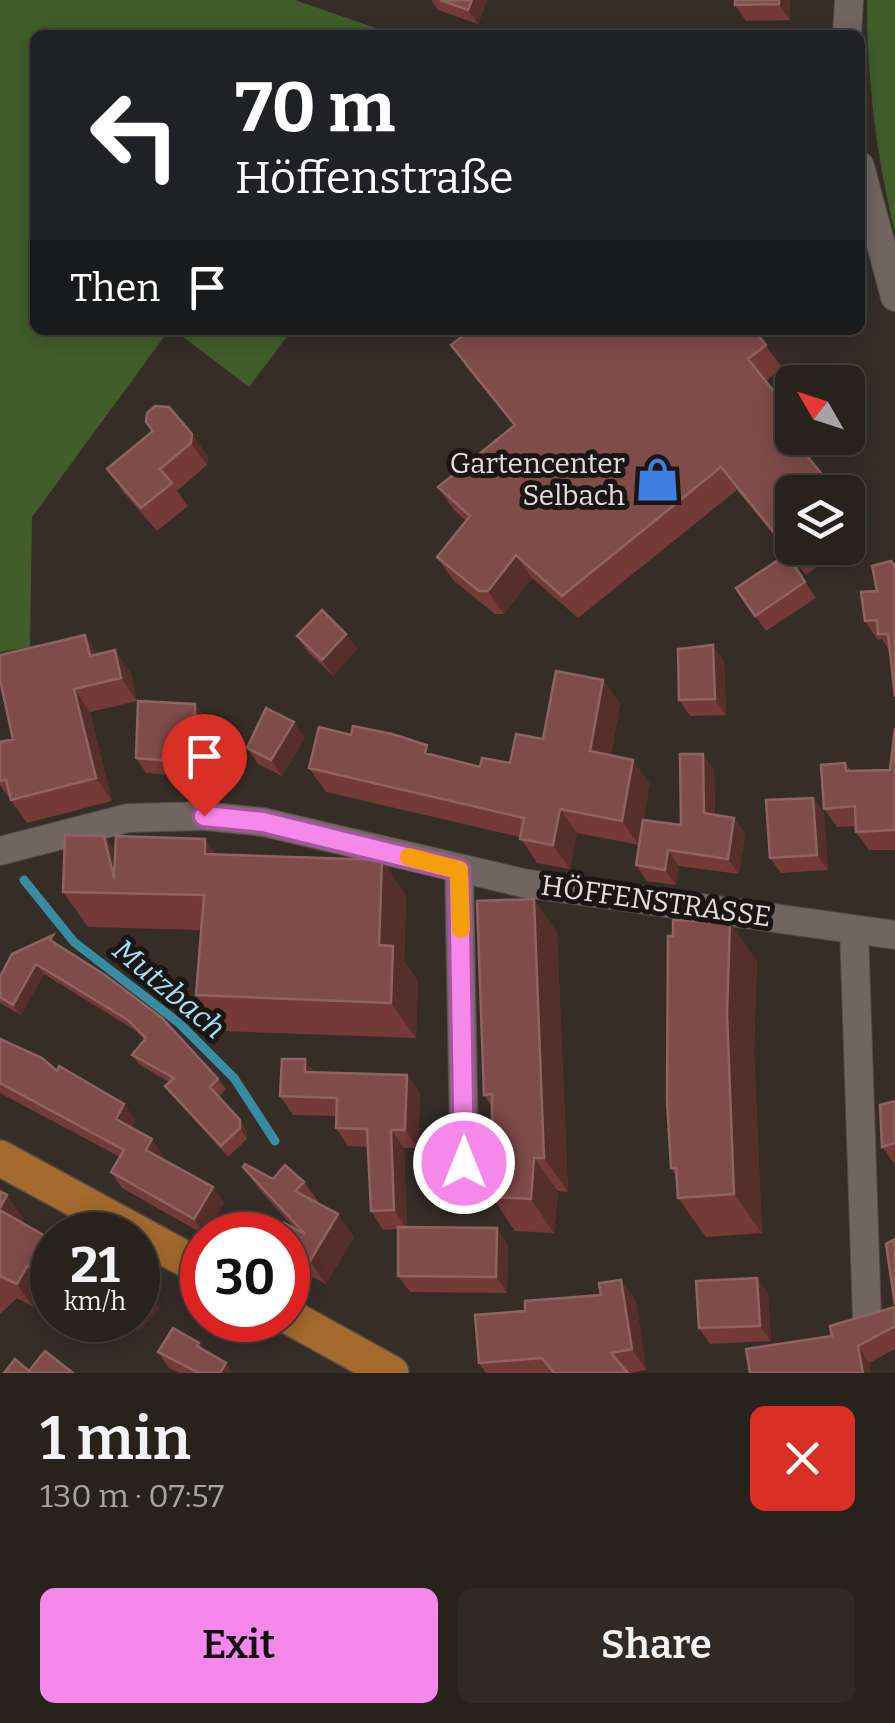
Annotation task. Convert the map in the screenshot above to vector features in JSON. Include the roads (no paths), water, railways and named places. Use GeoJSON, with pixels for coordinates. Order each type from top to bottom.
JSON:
{"type":"FeatureCollection","features":[{"type":"Feature","properties":{"kind":"main road"},"geometry":{"type":"LineString","coordinates":[[0,1158],[180,1256]]}},
{"type":"Feature","properties":{"kind":"main road"},"geometry":{"type":"LineString","coordinates":[[310,1328],[391,1373]]}},
{"type":"Feature","properties":{"kind":"street"},"geometry":{"type":"LineString","coordinates":[[848,30],[849,0]]}},
{"type":"Feature","properties":{"kind":"street"},"geometry":{"type":"LineString","coordinates":[[865,185],[895,297]]}},
{"type":"Feature","properties":{"kind":"street","name":"HÖFFENSTRASSE"},"geometry":{"type":"LineString","coordinates":[[0,851],[128,818],[204,816],[263,822],[523,883],[895,935]]}},
{"type":"Feature","properties":{"kind":"street"},"geometry":{"type":"LineString","coordinates":[[459,870],[465,1192]]}},
{"type":"Feature","properties":{"kind":"street"},"geometry":{"type":"LineString","coordinates":[[854,929],[867,1318]]}},
{"type":"Feature","properties":{"kind":"waterway","name":"Mutzbach"},"geometry":{"type":"LineString","coordinates":[[24,880],[74,942],[179,1023],[234,1078],[275,1141]]}},
{"type":"Feature","properties":{"kind":"place","name":"Gartencenter Selbach"},"geometry":{"type":"Point","coordinates":[658,479]}}]}
